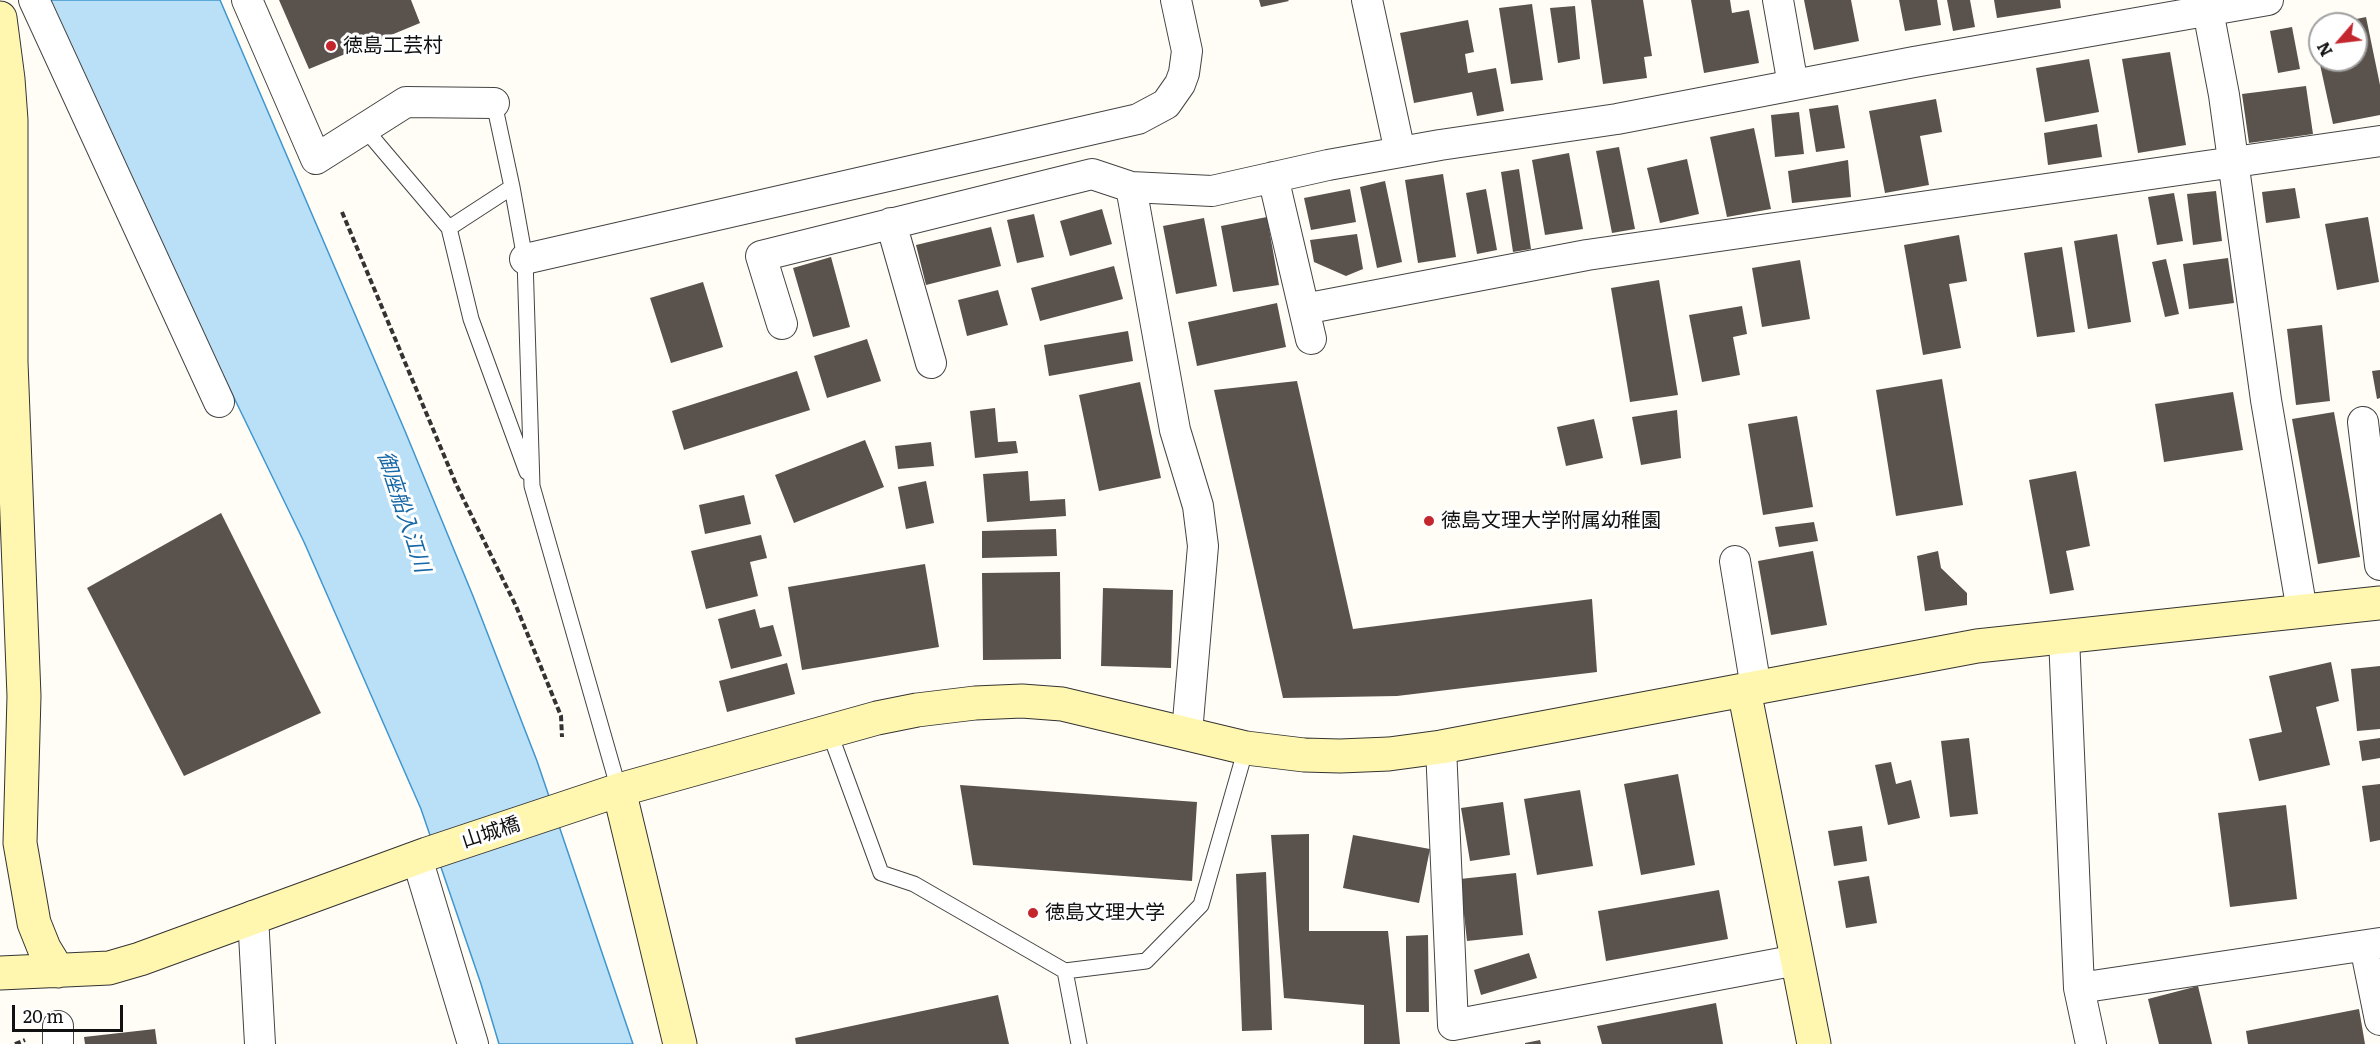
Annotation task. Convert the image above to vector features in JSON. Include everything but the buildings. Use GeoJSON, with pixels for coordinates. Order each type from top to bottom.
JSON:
{"type":"FeatureCollection","features":[{"type":"Feature","properties":{"kind":"street"},"geometry":{"type":"LineString","coordinates":[[33,0],[219,402]]}},
{"type":"Feature","properties":{"kind":"street"},"geometry":{"type":"LineString","coordinates":[[247,0],[316,159],[406,102],[494,103]]}},
{"type":"Feature","properties":{"kind":"street"},"geometry":{"type":"LineString","coordinates":[[525,259],[1138,119],[1166,104],[1180,84],[1184,73],[1187,51],[1176,0]]}},
{"type":"Feature","properties":{"kind":"street"},"geometry":{"type":"LineString","coordinates":[[1367,0],[1400,152]]}},
{"type":"Feature","properties":{"kind":"street"},"geometry":{"type":"LineString","coordinates":[[1779,0],[1793,85]]}},
{"type":"Feature","properties":{"kind":"street"},"geometry":{"type":"LineString","coordinates":[[782,324],[761,256],[1092,174],[1131,187],[1212,191],[1400,152],[1617,119],[2206,5],[2268,0]]}},
{"type":"Feature","properties":{"kind":"street"},"geometry":{"type":"LineString","coordinates":[[2206,5],[2224,95],[2266,400],[2302,611]]}},
{"type":"Feature","properties":{"kind":"street"},"geometry":{"type":"LineString","coordinates":[[0,18],[9,79],[11,120],[11,362],[24,696],[10,852],[44,948],[58,971]]}},
{"type":"Feature","properties":{"kind":"street"},"geometry":{"type":"LineString","coordinates":[[1304,309],[1587,255],[2380,141]]}},
{"type":"Feature","properties":{"kind":"street"},"geometry":{"type":"LineString","coordinates":[[1273,177],[1311,339]]}},
{"type":"Feature","properties":{"kind":"street"},"geometry":{"type":"LineString","coordinates":[[1131,187],[1175,429],[1198,506],[1203,546],[1187,733]]}},
{"type":"Feature","properties":{"kind":"street"},"geometry":{"type":"LineString","coordinates":[[891,223],[931,363]]}},
{"type":"Feature","properties":{"kind":"street"},"geometry":{"type":"LineString","coordinates":[[2363,422],[2380,565]]}},
{"type":"Feature","properties":{"kind":"street"},"geometry":{"type":"LineString","coordinates":[[1735,561],[1750,689],[1797,960],[1814,1044]]}},
{"type":"Feature","properties":{"kind":"street","name":"山城橋"},"geometry":{"type":"LineString","coordinates":[[0,973],[109,968],[140,959],[422,856],[619,790],[828,731],[917,710],[975,703],[1022,701],[1062,704],[1246,748],[1304,755],[1340,756],[1441,747],[1977,646],[2380,603]]}},
{"type":"Feature","properties":{"kind":"street"},"geometry":{"type":"LineString","coordinates":[[2064,636],[2079,988],[2091,1044]]}},
{"type":"Feature","properties":{"kind":"street"},"geometry":{"type":"LineString","coordinates":[[1441,747],[1453,1025],[1797,960]]}},
{"type":"Feature","properties":{"kind":"street"},"geometry":{"type":"LineString","coordinates":[[619,790],[680,1044]]}},
{"type":"Feature","properties":{"kind":"street"},"geometry":{"type":"LineString","coordinates":[[422,856],[473,1044]]}},
{"type":"Feature","properties":{"kind":"street"},"geometry":{"type":"LineString","coordinates":[[253,916],[260,1044]]}},
{"type":"Feature","properties":{"kind":"street"},"geometry":{"type":"LineString","coordinates":[[2079,988],[2373,944],[2380,1020]]}},
{"type":"Feature","properties":{"kind":"lane"},"geometry":{"type":"LineString","coordinates":[[494,103],[525,259],[532,486]]}},
{"type":"Feature","properties":{"kind":"lane"},"geometry":{"type":"LineString","coordinates":[[365,129],[449,228],[471,319],[532,486],[619,790]]}},
{"type":"Feature","properties":{"kind":"lane"},"geometry":{"type":"LineString","coordinates":[[449,228],[512,187]]}},
{"type":"Feature","properties":{"kind":"lane"},"geometry":{"type":"LineString","coordinates":[[828,731],[881,873],[914,884],[1065,971],[1146,961],[1201,905],[1246,748]]}},
{"type":"Feature","properties":{"kind":"lane"},"geometry":{"type":"LineString","coordinates":[[1065,971],[1079,1044]]}},
{"type":"Feature","properties":{"kind":"path"},"geometry":{"type":"LineString","coordinates":[[342,212],[456,484],[516,606],[561,716],[562,737]]}},
{"type":"Feature","properties":{"kind":"water","name":"御座船入江川"},"geometry":{"type":"Polygon","coordinates":[[[41,0],[220,0],[405,431],[473,596],[537,761],[633,1044],[499,1044],[481,984],[421,809],[304,542],[41,0]]]}},
{"type":"Feature","properties":{"kind":"place","name":"徳島工芸村"},"geometry":{"type":"Point","coordinates":[331,46]}},
{"type":"Feature","properties":{"kind":"place","name":"徳島文理大学附属幼稚園"},"geometry":{"type":"Point","coordinates":[1429,521]}},
{"type":"Feature","properties":{"kind":"place","name":"徳島文理大学"},"geometry":{"type":"Point","coordinates":[1033,913]}}]}
